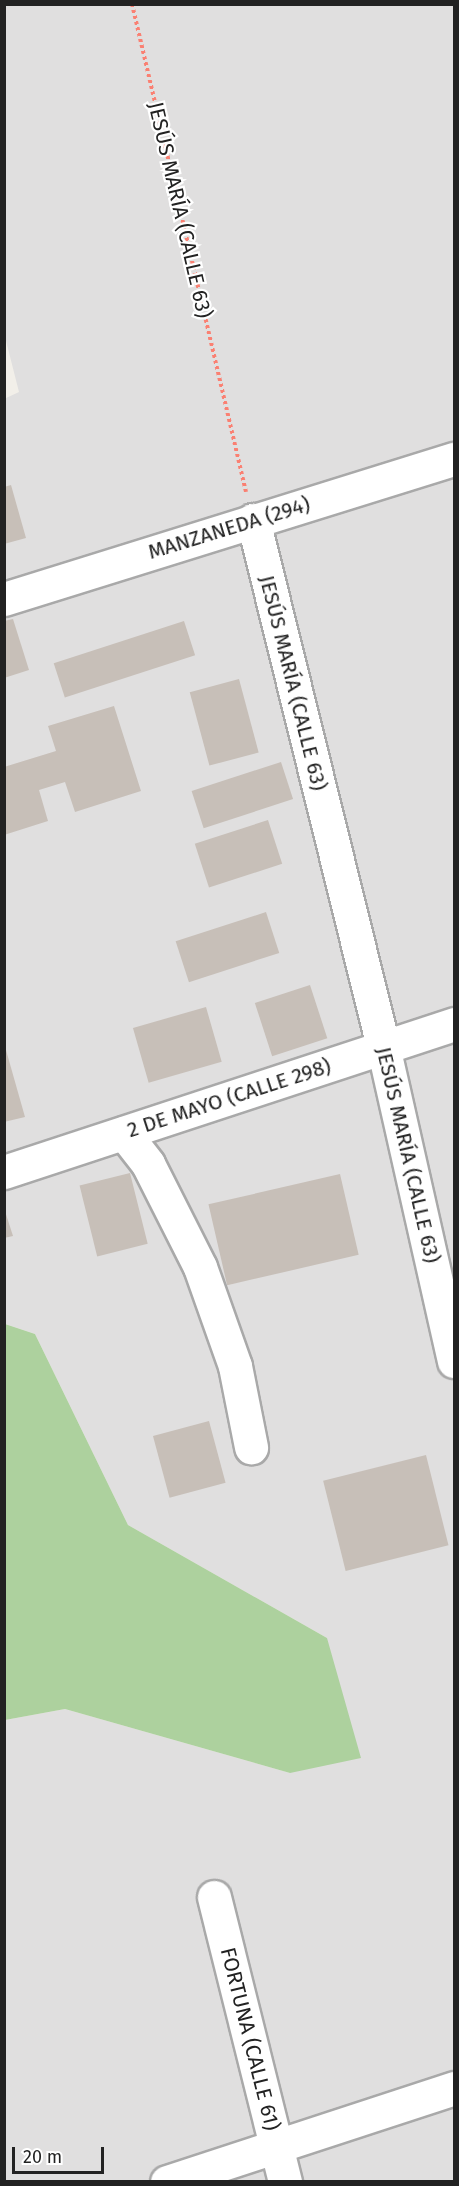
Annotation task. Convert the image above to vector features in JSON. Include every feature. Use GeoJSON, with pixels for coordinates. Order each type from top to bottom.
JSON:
{"type":"FeatureCollection","features":[{"type":"Feature","properties":{"kind":"street","name":"MANZANEDA (294)"},"geometry":{"type":"LineString","coordinates":[[4,599],[454,459]]}},
{"type":"Feature","properties":{"kind":"street","name":"JESÚS MARÍA (CALLE 63)"},"geometry":{"type":"LineString","coordinates":[[253,520],[383,1046],[454,1361]]}},
{"type":"Feature","properties":{"kind":"street","name":"2 DE MAYO (CALLE 298)"},"geometry":{"type":"LineString","coordinates":[[4,1172],[454,1024]]}},
{"type":"Feature","properties":{"kind":"street"},"geometry":{"type":"LineString","coordinates":[[124,1133],[148,1164],[200,1267],[235,1366],[251,1447]]}},
{"type":"Feature","properties":{"kind":"street","name":"FORTUNA (CALLE 61)"},"geometry":{"type":"LineString","coordinates":[[214,1897],[285,2181]]}},
{"type":"Feature","properties":{"kind":"street"},"geometry":{"type":"LineString","coordinates":[[167,2181],[276,2142],[454,2088]]}},
{"type":"Feature","properties":{"kind":"path","name":"JESÚS MARÍA (CALLE 63)"},"geometry":{"type":"LineString","coordinates":[[132,4],[253,520]]}},
{"type":"Feature","properties":{"kind":"shaded area"},"geometry":{"type":"Polygon","coordinates":[[[5,5],[454,5],[454,2181],[5,2181],[5,1720],[65,1709],[290,1773],[327,1638],[128,1525],[35,1334],[5,1324],[4,399],[19,392],[4,333],[5,5]]]}},
{"type":"Feature","properties":{"kind":"green space"},"geometry":{"type":"Polygon","coordinates":[[[5,1324],[35,1334],[128,1525],[327,1638],[361,1758],[290,1773],[65,1709],[5,1720],[5,1324]]]}},
{"type":"Feature","properties":{"kind":"building"},"geometry":{"type":"Polygon","coordinates":[[[11,485],[26,538],[4,544],[4,487],[11,485]]]}},
{"type":"Feature","properties":{"kind":"building"},"geometry":{"type":"Polygon","coordinates":[[[13,619],[29,670],[4,678],[4,621],[13,619]]]}},
{"type":"Feature","properties":{"kind":"building"},"geometry":{"type":"Polygon","coordinates":[[[184,621],[195,655],[65,698],[54,663],[184,621]]]}},
{"type":"Feature","properties":{"kind":"building"},"geometry":{"type":"Polygon","coordinates":[[[239,679],[259,752],[209,766],[190,692],[239,679]]]}},
{"type":"Feature","properties":{"kind":"building"},"geometry":{"type":"Polygon","coordinates":[[[114,706],[141,791],[75,812],[65,782],[39,790],[48,821],[4,835],[4,767],[56,751],[48,726],[114,706]]]}},
{"type":"Feature","properties":{"kind":"building"},"geometry":{"type":"Polygon","coordinates":[[[281,762],[293,799],[204,828],[192,791],[281,762]]]}},
{"type":"Feature","properties":{"kind":"building"},"geometry":{"type":"Polygon","coordinates":[[[268,820],[282,864],[209,888],[195,844],[268,820]]]}},
{"type":"Feature","properties":{"kind":"building"},"geometry":{"type":"Polygon","coordinates":[[[266,912],[279,953],[189,982],[176,941],[266,912]]]}},
{"type":"Feature","properties":{"kind":"building"},"geometry":{"type":"Polygon","coordinates":[[[310,985],[327,1038],[272,1056],[255,1003],[310,985]]]}},
{"type":"Feature","properties":{"kind":"building"},"geometry":{"type":"Polygon","coordinates":[[[206,1007],[222,1062],[149,1083],[133,1028],[206,1007]]]}},
{"type":"Feature","properties":{"kind":"building"},"geometry":{"type":"Polygon","coordinates":[[[4,1043],[25,1117],[4,1122],[4,1043]]]}},
{"type":"Feature","properties":{"kind":"building"},"geometry":{"type":"Polygon","coordinates":[[[130,1173],[148,1244],[97,1256],[80,1186],[130,1173]]]}},
{"type":"Feature","properties":{"kind":"building"},"geometry":{"type":"Polygon","coordinates":[[[340,1174],[359,1255],[227,1285],[208,1204],[340,1174]]]}},
{"type":"Feature","properties":{"kind":"building"},"geometry":{"type":"Polygon","coordinates":[[[4,1208],[13,1236],[4,1238],[4,1208]]]}},
{"type":"Feature","properties":{"kind":"building"},"geometry":{"type":"Polygon","coordinates":[[[209,1421],[226,1483],[170,1498],[153,1436],[209,1421]]]}},
{"type":"Feature","properties":{"kind":"building"},"geometry":{"type":"Polygon","coordinates":[[[426,1455],[448,1545],[346,1571],[323,1481],[426,1455]]]}}]}
